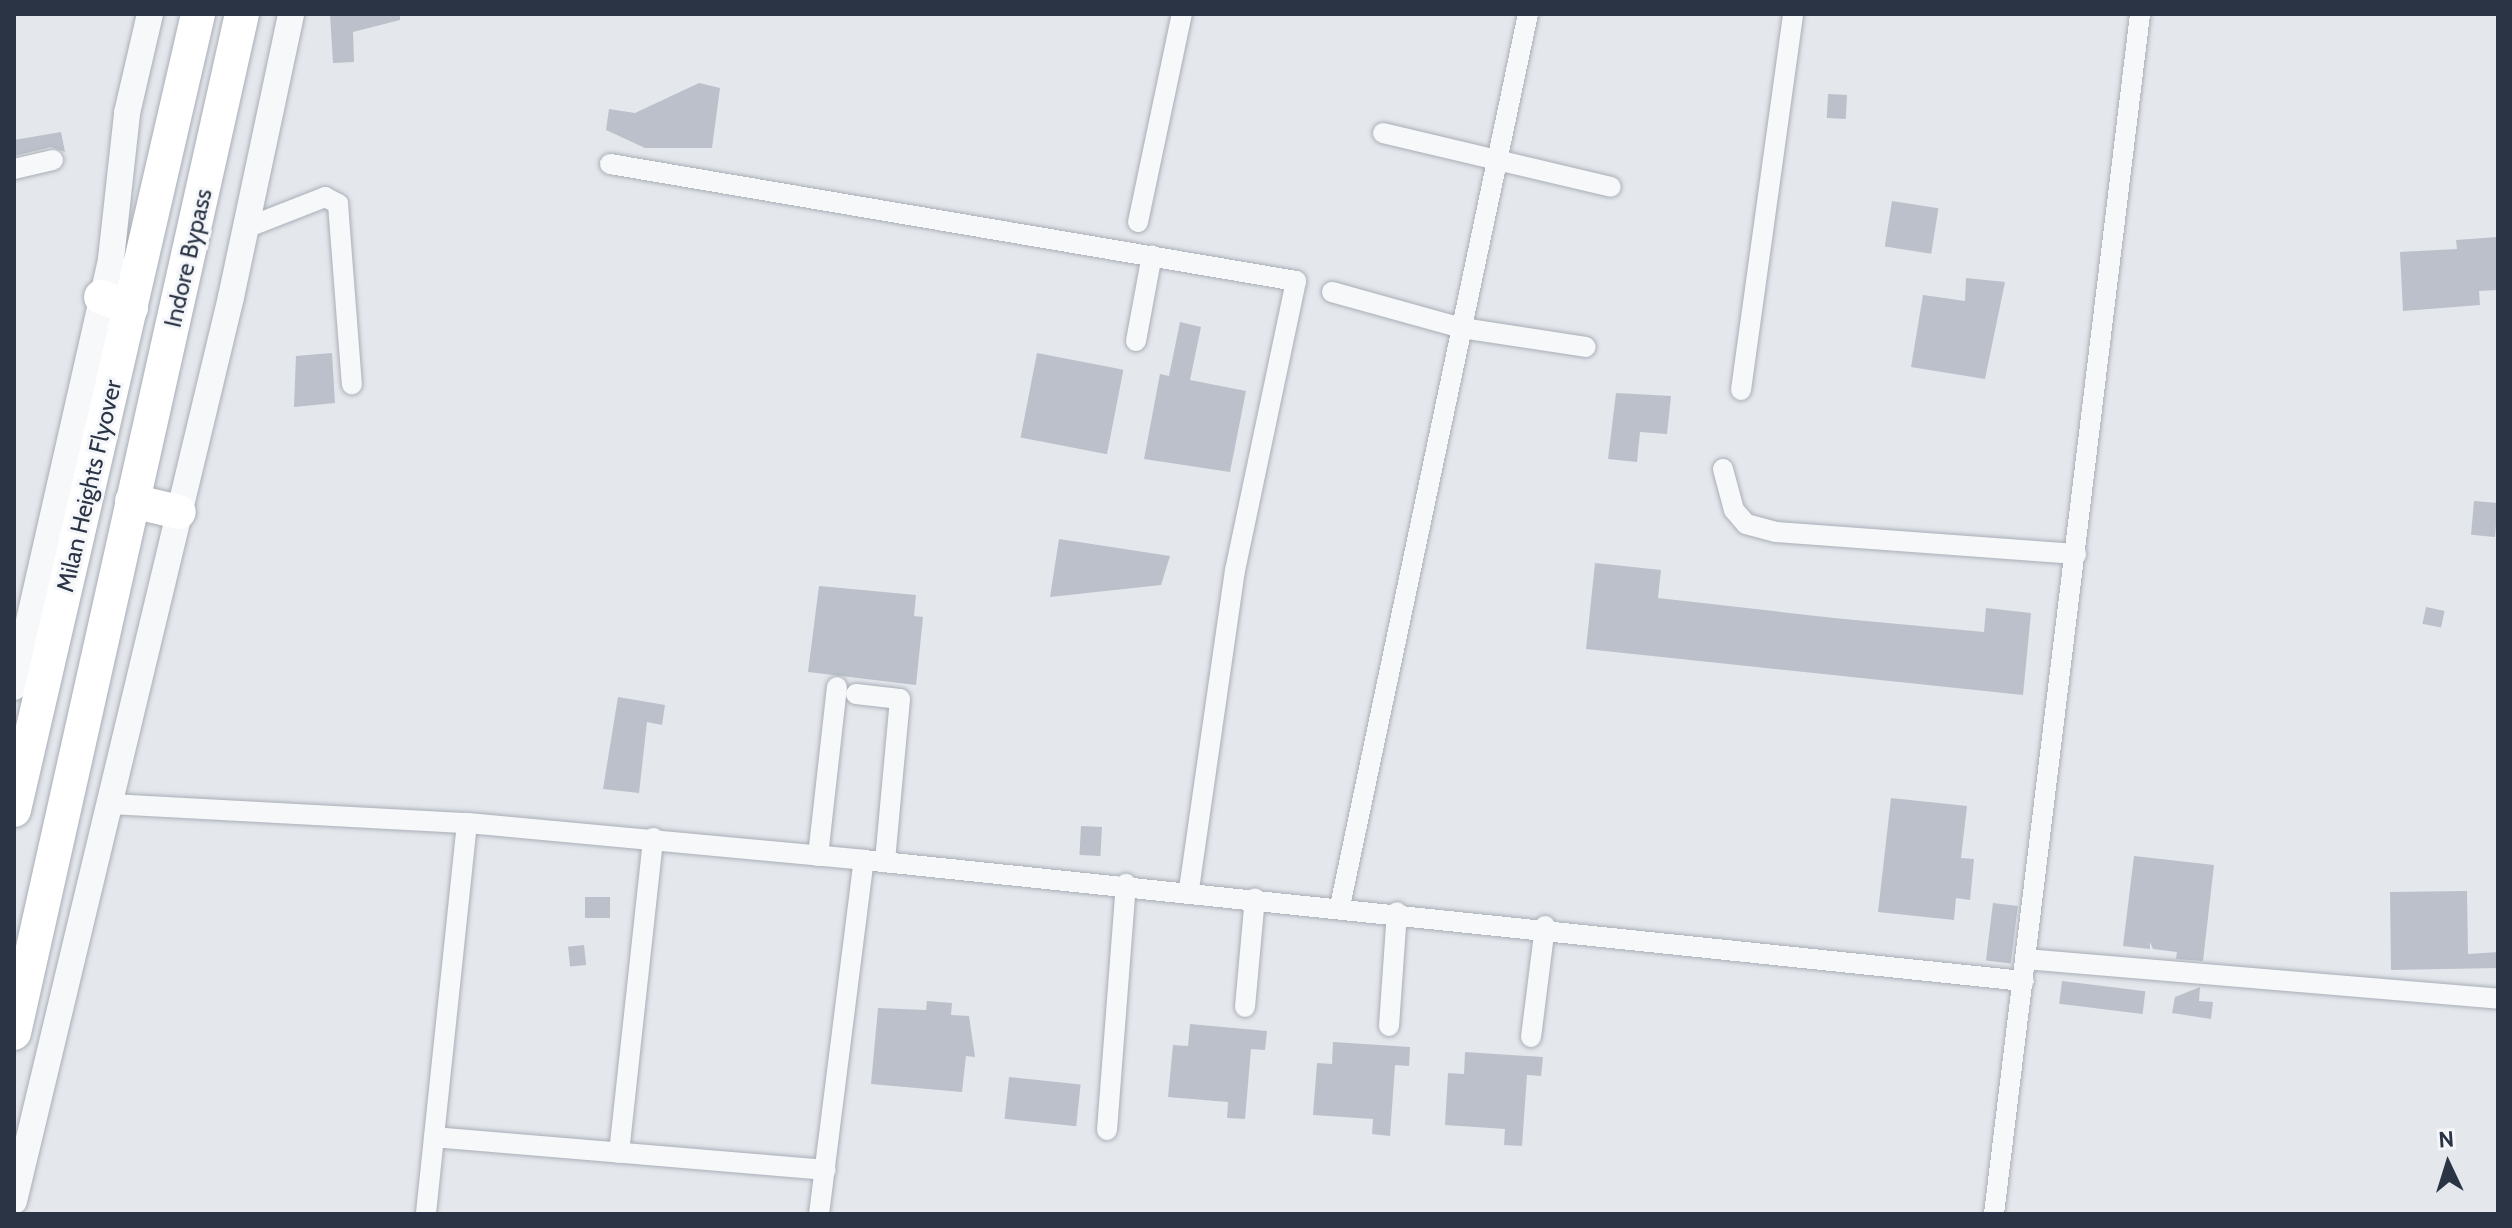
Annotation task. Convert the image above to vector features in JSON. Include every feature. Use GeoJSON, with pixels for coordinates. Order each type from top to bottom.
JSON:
{"type":"FeatureCollection","features":[{"type":"Feature","properties":{"kind":"highway","name":"Indore Bypass"},"geometry":{"type":"LineString","coordinates":[[165,163],[198,14]]}},
{"type":"Feature","properties":{"kind":"highway","name":"Indore Bypass"},"geometry":{"type":"LineString","coordinates":[[132,501],[242,14]]}},
{"type":"Feature","properties":{"kind":"highway","name":"Milan Heights Flyover"},"geometry":{"type":"LineString","coordinates":[[14,810],[80,528],[116,303],[165,163]]}},
{"type":"Feature","properties":{"kind":"highway","name":"Milan Heights Flyover"},"geometry":{"type":"LineString","coordinates":[[14,1033],[132,501]]}},
{"type":"Feature","properties":{"kind":"highway"},"geometry":{"type":"LineString","coordinates":[[132,501],[179,512]]}},
{"type":"Feature","properties":{"kind":"street"},"geometry":{"type":"LineString","coordinates":[[14,687],[116,303],[127,113],[150,14]]}},
{"type":"Feature","properties":{"kind":"street"},"geometry":{"type":"LineString","coordinates":[[14,1201],[246,228],[291,14]]}},
{"type":"Feature","properties":{"kind":"street"},"geometry":{"type":"LineString","coordinates":[[1138,222],[1182,14]]}},
{"type":"Feature","properties":{"kind":"street"},"geometry":{"type":"LineString","coordinates":[[1340,906],[1528,14]]}},
{"type":"Feature","properties":{"kind":"street"},"geometry":{"type":"LineString","coordinates":[[1741,390],[1793,14]]}},
{"type":"Feature","properties":{"kind":"street"},"geometry":{"type":"LineString","coordinates":[[1994,1214],[2140,14]]}},
{"type":"Feature","properties":{"kind":"street"},"geometry":{"type":"LineString","coordinates":[[1383,133],[1611,187]]}},
{"type":"Feature","properties":{"kind":"street"},"geometry":{"type":"LineString","coordinates":[[14,169],[53,160]]}},
{"type":"Feature","properties":{"kind":"street"},"geometry":{"type":"LineString","coordinates":[[610,164],[1296,281],[1235,570],[1189,890]]}},
{"type":"Feature","properties":{"kind":"street"},"geometry":{"type":"LineString","coordinates":[[246,228],[325,197],[338,204],[352,384]]}},
{"type":"Feature","properties":{"kind":"street"},"geometry":{"type":"LineString","coordinates":[[1136,341],[1152,255]]}},
{"type":"Feature","properties":{"kind":"street"},"geometry":{"type":"LineString","coordinates":[[1332,292],[1462,328],[1586,347]]}},
{"type":"Feature","properties":{"kind":"street"},"geometry":{"type":"LineString","coordinates":[[1723,469],[1734,510],[1746,524],[1776,532],[2076,554]]}},
{"type":"Feature","properties":{"kind":"street"},"geometry":{"type":"LineString","coordinates":[[818,856],[847,691],[900,702],[885,862]]}},
{"type":"Feature","properties":{"kind":"street"},"geometry":{"type":"LineString","coordinates":[[111,804],[467,823],[653,838],[1545,926],[2024,981]]}},
{"type":"Feature","properties":{"kind":"street"},"geometry":{"type":"LineString","coordinates":[[426,1213],[467,823]]}},
{"type":"Feature","properties":{"kind":"street"},"geometry":{"type":"LineString","coordinates":[[619,1153],[653,838]]}},
{"type":"Feature","properties":{"kind":"street"},"geometry":{"type":"LineString","coordinates":[[819,1214],[864,860]]}},
{"type":"Feature","properties":{"kind":"street"},"geometry":{"type":"LineString","coordinates":[[1107,1130],[1126,884]]}},
{"type":"Feature","properties":{"kind":"street"},"geometry":{"type":"LineString","coordinates":[[1245,1007],[1255,898]]}},
{"type":"Feature","properties":{"kind":"street"},"geometry":{"type":"LineString","coordinates":[[1389,1026],[1397,912]]}},
{"type":"Feature","properties":{"kind":"street"},"geometry":{"type":"LineString","coordinates":[[1531,1037],[1545,926]]}},
{"type":"Feature","properties":{"kind":"street"},"geometry":{"type":"LineString","coordinates":[[2026,959],[2498,999]]}},
{"type":"Feature","properties":{"kind":"street"},"geometry":{"type":"LineString","coordinates":[[434,1137],[826,1170]]}},
{"type":"Feature","properties":{"kind":"building"},"geometry":{"type":"Polygon","coordinates":[[[330,14],[400,14],[400,20],[353,32],[354,62],[333,63],[330,14]]]}},
{"type":"Feature","properties":{"kind":"building"},"geometry":{"type":"Polygon","coordinates":[[[699,83],[720,88],[712,148],[645,148],[606,130],[609,109],[635,113],[699,83]]]}},
{"type":"Feature","properties":{"kind":"building"},"geometry":{"type":"Polygon","coordinates":[[[1828,94],[1847,95],[1846,119],[1827,118],[1828,94]]]}},
{"type":"Feature","properties":{"kind":"building"},"geometry":{"type":"Polygon","coordinates":[[[61,132],[65,152],[51,147],[14,156],[14,140],[61,132]]]}},
{"type":"Feature","properties":{"kind":"building"},"geometry":{"type":"Polygon","coordinates":[[[1892,201],[1938,208],[1931,254],[1885,246],[1892,201]]]}},
{"type":"Feature","properties":{"kind":"building"},"geometry":{"type":"Polygon","coordinates":[[[2498,237],[2498,290],[2479,291],[2480,305],[2403,311],[2400,252],[2457,249],[2456,240],[2498,237]]]}},
{"type":"Feature","properties":{"kind":"building"},"geometry":{"type":"Polygon","coordinates":[[[1966,278],[2005,282],[1985,379],[1911,367],[1923,295],[1965,301],[1966,278]]]}},
{"type":"Feature","properties":{"kind":"building"},"geometry":{"type":"Polygon","coordinates":[[[1180,322],[1201,327],[1190,380],[1246,391],[1230,472],[1144,459],[1160,374],[1169,376],[1180,322]]]}},
{"type":"Feature","properties":{"kind":"building"},"geometry":{"type":"Polygon","coordinates":[[[332,353],[335,403],[294,407],[296,356],[332,353]]]}},
{"type":"Feature","properties":{"kind":"building"},"geometry":{"type":"Polygon","coordinates":[[[1037,353],[1123,370],[1107,454],[1021,437],[1037,353]]]}},
{"type":"Feature","properties":{"kind":"building"},"geometry":{"type":"Polygon","coordinates":[[[1616,393],[1671,396],[1667,434],[1640,432],[1637,462],[1608,459],[1616,393]]]}},
{"type":"Feature","properties":{"kind":"building"},"geometry":{"type":"Polygon","coordinates":[[[2474,501],[2498,503],[2495,537],[2471,535],[2474,501]]]}},
{"type":"Feature","properties":{"kind":"building"},"geometry":{"type":"Polygon","coordinates":[[[1059,539],[1170,556],[1161,585],[1050,597],[1059,539]]]}},
{"type":"Feature","properties":{"kind":"building"},"geometry":{"type":"Polygon","coordinates":[[[1595,563],[1661,570],[1658,598],[1984,632],[1986,608],[2031,613],[2023,695],[1586,649],[1595,563]]]}},
{"type":"Feature","properties":{"kind":"building"},"geometry":{"type":"Polygon","coordinates":[[[819,586],[916,595],[914,616],[923,617],[916,685],[808,672],[819,586]]]}},
{"type":"Feature","properties":{"kind":"building"},"geometry":{"type":"Polygon","coordinates":[[[2426,607],[2445,611],[2441,628],[2422,624],[2426,607]]]}},
{"type":"Feature","properties":{"kind":"building"},"geometry":{"type":"Polygon","coordinates":[[[618,697],[665,705],[662,725],[647,722],[639,793],[603,789],[618,697]]]}},
{"type":"Feature","properties":{"kind":"building"},"geometry":{"type":"Polygon","coordinates":[[[1891,798],[1967,806],[1961,858],[1974,859],[1970,900],[1956,898],[1954,920],[1878,912],[1891,798]]]}},
{"type":"Feature","properties":{"kind":"building"},"geometry":{"type":"Polygon","coordinates":[[[1081,826],[1102,827],[1100,856],[1079,855],[1081,826]]]}},
{"type":"Feature","properties":{"kind":"building"},"geometry":{"type":"Polygon","coordinates":[[[2134,856],[2214,865],[2203,961],[2176,959],[2177,952],[2153,949],[2150,942],[2150,949],[2123,946],[2134,856]]]}},
{"type":"Feature","properties":{"kind":"building"},"geometry":{"type":"Polygon","coordinates":[[[2467,891],[2468,954],[2498,952],[2498,968],[2391,970],[2390,892],[2467,891]]]}},
{"type":"Feature","properties":{"kind":"building"},"geometry":{"type":"Polygon","coordinates":[[[585,897],[610,897],[610,918],[585,918],[585,897]]]}},
{"type":"Feature","properties":{"kind":"building"},"geometry":{"type":"Polygon","coordinates":[[[1993,903],[2018,906],[2011,964],[1986,961],[1993,903]]]}},
{"type":"Feature","properties":{"kind":"building"},"geometry":{"type":"Polygon","coordinates":[[[584,945],[586,965],[570,967],[568,947],[584,945]]]}},
{"type":"Feature","properties":{"kind":"building"},"geometry":{"type":"Polygon","coordinates":[[[2062,981],[2145,991],[2143,1014],[2059,1004],[2062,981]]]}},
{"type":"Feature","properties":{"kind":"building"},"geometry":{"type":"Polygon","coordinates":[[[2200,987],[2199,1001],[2213,1002],[2211,1019],[2172,1013],[2175,997],[2200,987]]]}},
{"type":"Feature","properties":{"kind":"building"},"geometry":{"type":"Polygon","coordinates":[[[927,1001],[952,1003],[951,1015],[969,1016],[975,1057],[966,1056],[962,1092],[871,1084],[878,1008],[926,1010],[927,1001]]]}},
{"type":"Feature","properties":{"kind":"building"},"geometry":{"type":"Polygon","coordinates":[[[1190,1024],[1267,1031],[1265,1050],[1251,1049],[1245,1119],[1227,1118],[1228,1102],[1168,1097],[1173,1045],[1188,1046],[1190,1024]]]}},
{"type":"Feature","properties":{"kind":"building"},"geometry":{"type":"Polygon","coordinates":[[[1333,1042],[1410,1047],[1409,1066],[1395,1065],[1390,1136],[1372,1134],[1373,1119],[1313,1115],[1317,1063],[1332,1064],[1333,1042]]]}},
{"type":"Feature","properties":{"kind":"building"},"geometry":{"type":"Polygon","coordinates":[[[1465,1052],[1543,1057],[1541,1076],[1527,1075],[1522,1146],[1504,1145],[1505,1129],[1445,1125],[1448,1073],[1464,1074],[1465,1052]]]}},
{"type":"Feature","properties":{"kind":"building"},"geometry":{"type":"Polygon","coordinates":[[[1009,1077],[1081,1085],[1076,1126],[1005,1119],[1009,1077]]]}}]}
